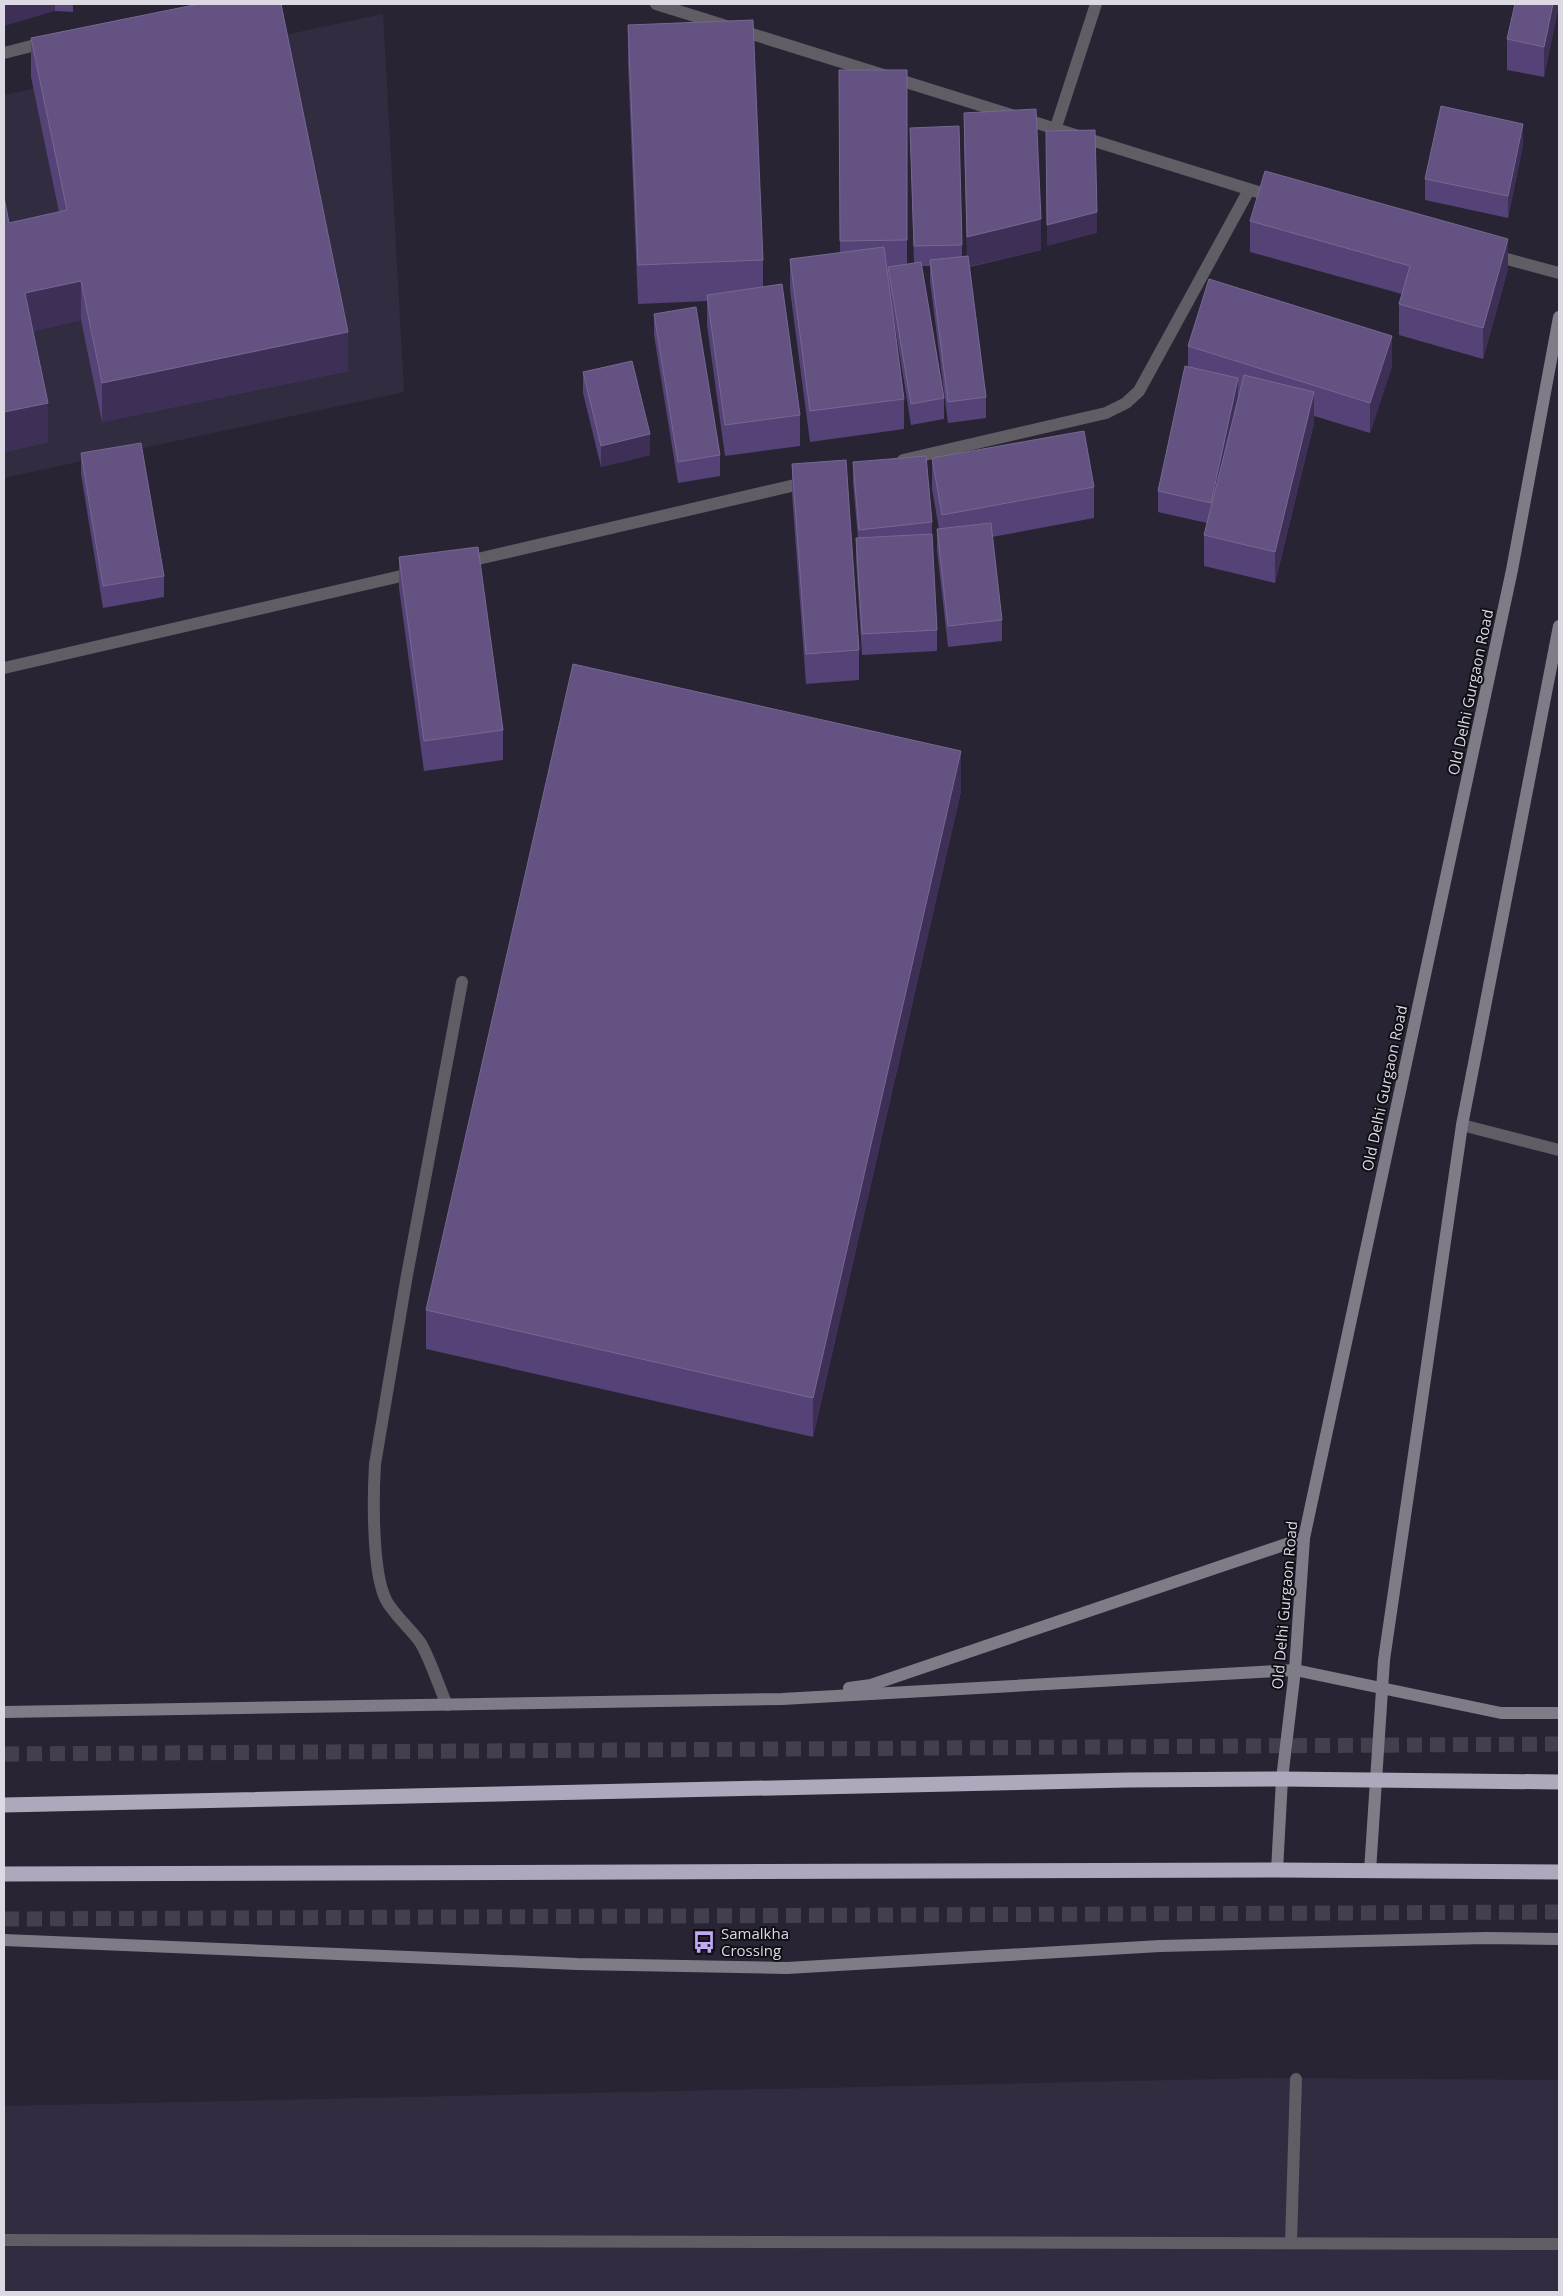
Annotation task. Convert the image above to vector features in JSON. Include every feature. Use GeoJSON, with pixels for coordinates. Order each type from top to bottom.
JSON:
{"type":"FeatureCollection","features":[{"type":"Feature","properties":{"kind":"highway"},"geometry":{"type":"LineString","coordinates":[[4,1805],[1128,1780],[1282,1779],[1559,1782]]}},
{"type":"Feature","properties":{"kind":"highway"},"geometry":{"type":"LineString","coordinates":[[4,1874],[1277,1870],[1559,1872]]}},
{"type":"Feature","properties":{"kind":"street"},"geometry":{"type":"LineString","coordinates":[[656,4],[1286,200]]}},
{"type":"Feature","properties":{"kind":"street"},"geometry":{"type":"LineString","coordinates":[[1056,127],[1096,4]]}},
{"type":"Feature","properties":{"kind":"street"},"geometry":{"type":"LineString","coordinates":[[4,52],[61,39]]}},
{"type":"Feature","properties":{"kind":"street"},"geometry":{"type":"LineString","coordinates":[[893,462],[1106,413],[1126,403],[1139,391],[1249,190]]}},
{"type":"Feature","properties":{"kind":"street"},"geometry":{"type":"LineString","coordinates":[[1484,253],[1559,273]]}},
{"type":"Feature","properties":{"kind":"street","name":"Old Delhi Gurgaon Road"},"geometry":{"type":"LineString","coordinates":[[1277,1870],[1282,1779],[1295,1670],[1304,1538],[1512,570],[1559,317]]}},
{"type":"Feature","properties":{"kind":"street"},"geometry":{"type":"LineString","coordinates":[[448,565],[825,478]]}},
{"type":"Feature","properties":{"kind":"street"},"geometry":{"type":"LineString","coordinates":[[4,668],[429,570]]}},
{"type":"Feature","properties":{"kind":"street"},"geometry":{"type":"LineString","coordinates":[[1370,1871],[1382,1688],[1390,1618],[1462,1125],[1559,626]]}},
{"type":"Feature","properties":{"kind":"street"},"geometry":{"type":"LineString","coordinates":[[447,1705],[421,1644],[387,1602],[382,1590],[374,1532],[374,1484],[375,1464],[407,1275],[462,982]]}},
{"type":"Feature","properties":{"kind":"street"},"geometry":{"type":"LineString","coordinates":[[1462,1125],[1559,1150]]}},
{"type":"Feature","properties":{"kind":"street"},"geometry":{"type":"LineString","coordinates":[[782,1699],[870,1685],[1304,1538]]}},
{"type":"Feature","properties":{"kind":"street"},"geometry":{"type":"LineString","coordinates":[[4,1712],[782,1699],[1295,1670],[1501,1712],[1559,1714]]}},
{"type":"Feature","properties":{"kind":"street"},"geometry":{"type":"LineString","coordinates":[[4,1940],[577,1964],[787,1968],[1160,1946],[1486,1938],[1559,1939]]}},
{"type":"Feature","properties":{"kind":"street"},"geometry":{"type":"LineString","coordinates":[[1291,2243],[1296,2079]]}},
{"type":"Feature","properties":{"kind":"street"},"geometry":{"type":"LineString","coordinates":[[4,2240],[1559,2244]]}},
{"type":"Feature","properties":{"kind":"shaded area"},"geometry":{"type":"Polygon","coordinates":[[[383,14],[404,392],[4,478],[4,95],[383,14]]]}},
{"type":"Feature","properties":{"kind":"shaded area"},"geometry":{"type":"Polygon","coordinates":[[[1263,2078],[1559,2080],[1559,2292],[4,2292],[4,2106],[1263,2078]]]}},
{"type":"Feature","properties":{"kind":"building"},"geometry":{"type":"Polygon","coordinates":[[[199,4],[281,4],[348,332],[102,383],[81,281],[25,293],[48,403],[4,412],[4,197],[9,223],[67,210],[31,38],[199,4]]]}},
{"type":"Feature","properties":{"kind":"building"},"geometry":{"type":"Polygon","coordinates":[[[1515,4],[1553,4],[1544,47],[1507,39],[1515,4]]]}},
{"type":"Feature","properties":{"kind":"building"},"geometry":{"type":"Polygon","coordinates":[[[753,20],[763,260],[638,265],[628,25],[753,20]]]}},
{"type":"Feature","properties":{"kind":"building"},"geometry":{"type":"Polygon","coordinates":[[[839,70],[907,70],[907,240],[840,241],[839,70]]]}},
{"type":"Feature","properties":{"kind":"building"},"geometry":{"type":"Polygon","coordinates":[[[1441,106],[1523,124],[1508,196],[1425,179],[1441,106]]]}},
{"type":"Feature","properties":{"kind":"building"},"geometry":{"type":"Polygon","coordinates":[[[1036,109],[1041,219],[967,237],[964,113],[1036,109]]]}},
{"type":"Feature","properties":{"kind":"building"},"geometry":{"type":"Polygon","coordinates":[[[959,126],[962,245],[914,246],[910,128],[959,126]]]}},
{"type":"Feature","properties":{"kind":"building"},"geometry":{"type":"Polygon","coordinates":[[[1095,130],[1097,212],[1047,225],[1046,131],[1095,130]]]}},
{"type":"Feature","properties":{"kind":"building"},"geometry":{"type":"Polygon","coordinates":[[[1265,171],[1508,239],[1483,328],[1399,304],[1410,266],[1250,221],[1265,171]]]}},
{"type":"Feature","properties":{"kind":"building"},"geometry":{"type":"Polygon","coordinates":[[[884,247],[904,399],[810,411],[790,259],[884,247]]]}},
{"type":"Feature","properties":{"kind":"building"},"geometry":{"type":"Polygon","coordinates":[[[968,256],[986,397],[948,402],[930,260],[968,256]]]}},
{"type":"Feature","properties":{"kind":"building"},"geometry":{"type":"Polygon","coordinates":[[[921,262],[944,398],[911,404],[888,267],[921,262]]]}},
{"type":"Feature","properties":{"kind":"building"},"geometry":{"type":"Polygon","coordinates":[[[1209,279],[1392,336],[1370,403],[1188,346],[1209,279]]]}},
{"type":"Feature","properties":{"kind":"building"},"geometry":{"type":"Polygon","coordinates":[[[782,284],[800,415],[725,425],[707,295],[782,284]]]}},
{"type":"Feature","properties":{"kind":"building"},"geometry":{"type":"Polygon","coordinates":[[[696,307],[720,455],[678,462],[654,314],[696,307]]]}},
{"type":"Feature","properties":{"kind":"building"},"geometry":{"type":"Polygon","coordinates":[[[632,361],[650,434],[601,446],[583,372],[632,361]]]}},
{"type":"Feature","properties":{"kind":"building"},"geometry":{"type":"Polygon","coordinates":[[[1185,366],[1238,378],[1211,503],[1158,491],[1185,366]]]}},
{"type":"Feature","properties":{"kind":"building"},"geometry":{"type":"Polygon","coordinates":[[[1244,375],[1314,392],[1275,552],[1204,535],[1244,375]]]}},
{"type":"Feature","properties":{"kind":"building"},"geometry":{"type":"Polygon","coordinates":[[[1084,431],[1094,487],[942,515],[932,458],[1084,431]]]}},
{"type":"Feature","properties":{"kind":"building"},"geometry":{"type":"Polygon","coordinates":[[[141,443],[164,576],[103,586],[81,453],[141,443]]]}},
{"type":"Feature","properties":{"kind":"building"},"geometry":{"type":"Polygon","coordinates":[[[926,456],[932,522],[859,530],[853,462],[926,456]]]}},
{"type":"Feature","properties":{"kind":"building"},"geometry":{"type":"Polygon","coordinates":[[[846,460],[859,650],[806,654],[792,464],[846,460]]]}},
{"type":"Feature","properties":{"kind":"building"},"geometry":{"type":"Polygon","coordinates":[[[991,523],[1002,620],[948,626],[937,529],[991,523]]]}},
{"type":"Feature","properties":{"kind":"building"},"geometry":{"type":"Polygon","coordinates":[[[932,534],[937,630],[862,634],[856,538],[932,534]]]}},
{"type":"Feature","properties":{"kind":"building"},"geometry":{"type":"Polygon","coordinates":[[[478,547],[503,730],[424,741],[399,557],[478,547]]]}},
{"type":"Feature","properties":{"kind":"building"},"geometry":{"type":"Polygon","coordinates":[[[573,664],[961,751],[813,1398],[426,1310],[573,664]]]}},
{"type":"Feature","properties":{"kind":"tunnel"},"geometry":{"type":"LineString","coordinates":[[4,1754],[1559,1744]]}},
{"type":"Feature","properties":{"kind":"tunnel"},"geometry":{"type":"LineString","coordinates":[[4,1919],[1559,1912]]}},
{"type":"Feature","properties":{"kind":"place","name":"Samalkha Crossing"},"geometry":{"type":"Point","coordinates":[704,1942]}}]}
